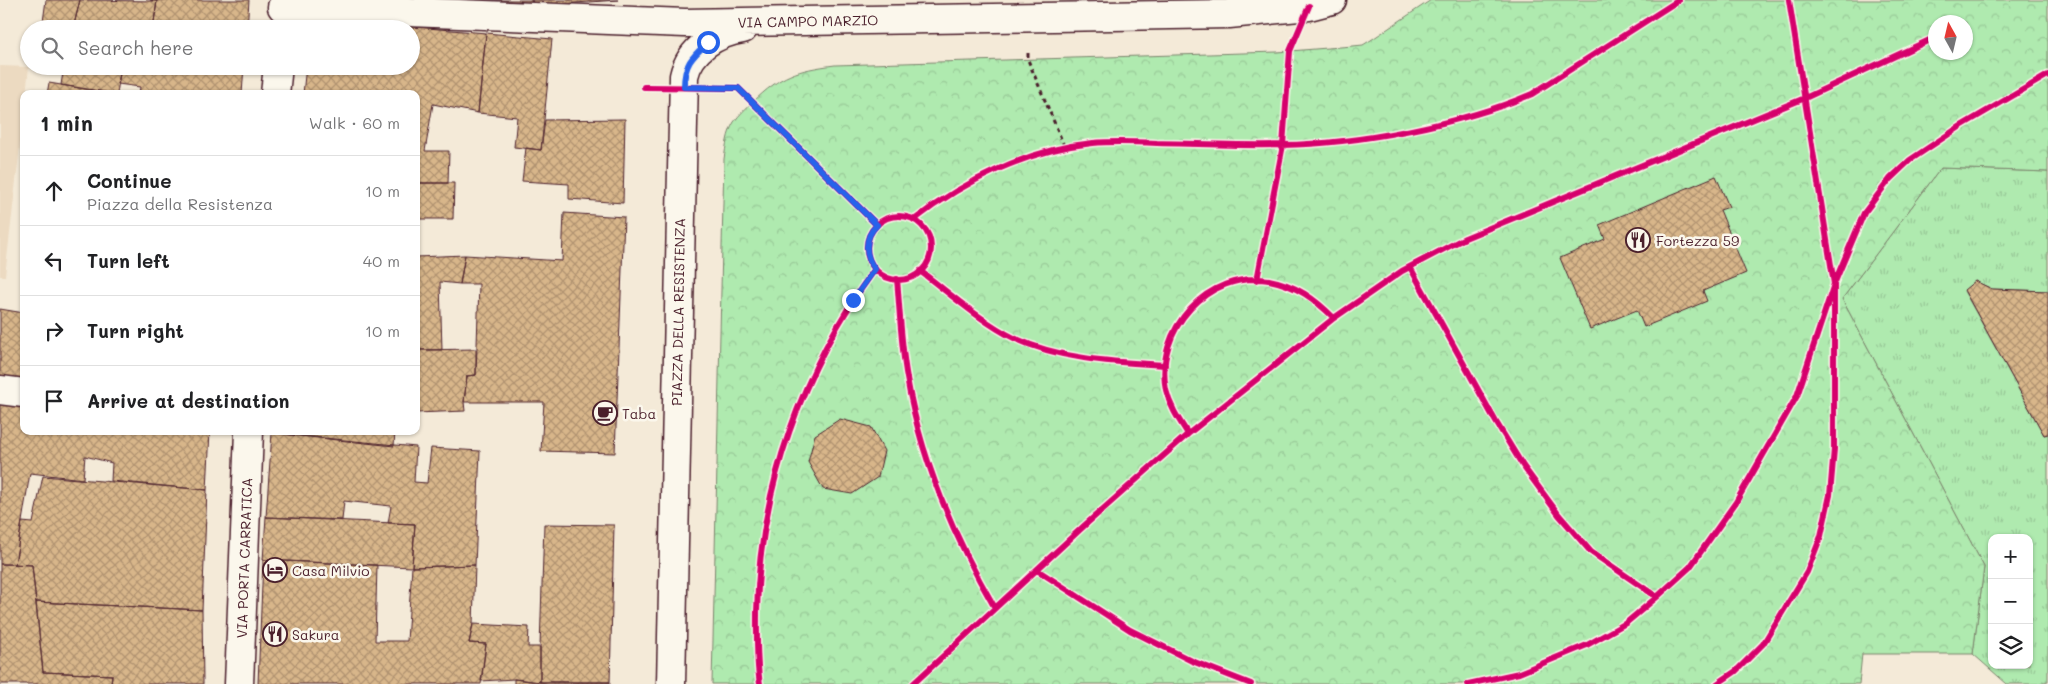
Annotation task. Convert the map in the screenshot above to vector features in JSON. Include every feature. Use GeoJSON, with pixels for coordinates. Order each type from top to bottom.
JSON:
{"type":"FeatureCollection","features":[{"type":"Feature","properties":{"kind":"street","name":"VIA CAMPO MARZIO"},"geometry":{"type":"LineString","coordinates":[[282,12],[645,22],[798,21],[1263,12],[1309,6],[1332,0]]}},
{"type":"Feature","properties":{"kind":"street","name":"PIAZZA DELLA RESISTENZA"},"geometry":{"type":"LineString","coordinates":[[671,684],[684,76],[686,67],[692,57],[708,42],[730,31],[798,21]]}},
{"type":"Feature","properties":{"kind":"street"},"geometry":{"type":"LineString","coordinates":[[275,90],[277,75]]}},
{"type":"Feature","properties":{"kind":"street"},"geometry":{"type":"LineString","coordinates":[[0,390],[20,392]]}},
{"type":"Feature","properties":{"kind":"street","name":"VIA PORTA CARRATICA"},"geometry":{"type":"LineString","coordinates":[[239,684],[249,435]]}},
{"type":"Feature","properties":{"kind":"path"},"geometry":{"type":"LineString","coordinates":[[1027,18],[1028,60],[1065,148]]}},
{"type":"Feature","properties":{"kind":"shaded area"},"geometry":{"type":"Polygon","coordinates":[[[0,66],[20,67],[20,75],[28,75],[26,90],[20,90],[20,146],[5,276],[0,276],[0,66]]]}},
{"type":"Feature","properties":{"kind":"green space"},"geometry":{"type":"Polygon","coordinates":[[[1431,0],[2048,0],[2048,172],[1941,168],[1842,299],[1984,567],[1973,654],[1862,654],[1859,684],[712,684],[724,159],[727,140],[732,126],[745,109],[772,86],[790,75],[810,69],[835,65],[1277,52],[1363,45],[1431,0]]]}},
{"type":"Feature","properties":{"kind":"green space"},"geometry":{"type":"Polygon","coordinates":[[[1941,168],[2048,172],[2048,291],[1992,289],[1975,281],[1964,291],[2044,435],[2048,434],[2048,681],[2037,684],[2007,684],[1990,669],[2033,669],[2033,534],[1988,534],[1988,667],[1973,654],[1984,567],[1842,299],[1941,168]]]}},
{"type":"Feature","properties":{"kind":"building"},"geometry":{"type":"Polygon","coordinates":[[[46,0],[80,0],[75,20],[43,20],[46,0]]]}},
{"type":"Feature","properties":{"kind":"building"},"geometry":{"type":"Polygon","coordinates":[[[80,0],[157,1],[154,20],[75,20],[80,0]]]}},
{"type":"Feature","properties":{"kind":"building"},"geometry":{"type":"Polygon","coordinates":[[[150,0],[249,0],[248,20],[154,20],[157,1],[150,0]]]}},
{"type":"Feature","properties":{"kind":"building"},"geometry":{"type":"Polygon","coordinates":[[[432,0],[532,0],[532,6],[432,0]]]}},
{"type":"Feature","properties":{"kind":"building"},"geometry":{"type":"Polygon","coordinates":[[[532,0],[618,0],[532,6],[532,0]]]}},
{"type":"Feature","properties":{"kind":"building"},"geometry":{"type":"Polygon","coordinates":[[[311,18],[334,20],[311,20],[311,18]]]}},
{"type":"Feature","properties":{"kind":"building"},"geometry":{"type":"Polygon","coordinates":[[[420,27],[486,33],[478,113],[433,104],[425,151],[449,151],[448,183],[420,183],[420,90],[303,90],[305,75],[420,75],[420,27]]]}},
{"type":"Feature","properties":{"kind":"building"},"geometry":{"type":"Polygon","coordinates":[[[486,33],[552,39],[541,150],[514,147],[517,117],[478,113],[486,33]]]}},
{"type":"Feature","properties":{"kind":"building"},"geometry":{"type":"Polygon","coordinates":[[[63,75],[120,75],[118,90],[92,90],[61,85],[63,75]]]}},
{"type":"Feature","properties":{"kind":"building"},"geometry":{"type":"Polygon","coordinates":[[[120,75],[243,75],[242,90],[140,90],[140,87],[118,84],[120,75]]]}},
{"type":"Feature","properties":{"kind":"building"},"geometry":{"type":"Polygon","coordinates":[[[49,83],[92,90],[48,90],[49,83]]]}},
{"type":"Feature","properties":{"kind":"building"},"geometry":{"type":"Polygon","coordinates":[[[625,119],[623,203],[569,199],[569,184],[522,181],[526,148],[541,150],[545,120],[625,119]]]}},
{"type":"Feature","properties":{"kind":"building"},"geometry":{"type":"Polygon","coordinates":[[[1716,176],[1729,207],[1720,210],[1746,273],[1703,291],[1707,301],[1644,327],[1637,310],[1590,329],[1560,258],[1605,239],[1599,225],[1716,176]]]}},
{"type":"Feature","properties":{"kind":"building"},"geometry":{"type":"Polygon","coordinates":[[[420,183],[454,183],[453,219],[420,219],[420,183]]]}},
{"type":"Feature","properties":{"kind":"building"},"geometry":{"type":"Polygon","coordinates":[[[564,213],[624,217],[615,453],[541,451],[544,402],[464,402],[467,376],[476,375],[479,284],[460,284],[465,255],[562,261],[564,213]]]}},
{"type":"Feature","properties":{"kind":"building"},"geometry":{"type":"Polygon","coordinates":[[[465,255],[460,284],[440,282],[442,350],[420,350],[420,257],[465,255]]]}},
{"type":"Feature","properties":{"kind":"building"},"geometry":{"type":"Polygon","coordinates":[[[1975,281],[1992,289],[2048,291],[2048,434],[2044,435],[1964,290],[1975,281]]]}},
{"type":"Feature","properties":{"kind":"building"},"geometry":{"type":"Polygon","coordinates":[[[0,309],[20,312],[20,380],[0,378],[0,309]]]}},
{"type":"Feature","properties":{"kind":"building"},"geometry":{"type":"Polygon","coordinates":[[[476,349],[476,375],[467,376],[464,402],[465,411],[420,413],[420,350],[476,349]]]}},
{"type":"Feature","properties":{"kind":"building"},"geometry":{"type":"Polygon","coordinates":[[[0,400],[20,402],[20,435],[210,435],[207,490],[111,481],[112,463],[85,456],[83,479],[30,473],[15,564],[0,564],[0,400]]]}},
{"type":"Feature","properties":{"kind":"building"},"geometry":{"type":"Polygon","coordinates":[[[840,419],[871,427],[884,451],[878,477],[852,494],[823,489],[808,462],[815,435],[840,419]]]}},
{"type":"Feature","properties":{"kind":"building"},"geometry":{"type":"Polygon","coordinates":[[[272,435],[293,435],[416,447],[414,482],[427,483],[431,448],[480,451],[475,565],[412,567],[415,524],[388,523],[391,506],[344,501],[342,520],[266,517],[272,435]]]}},
{"type":"Feature","properties":{"kind":"building"},"geometry":{"type":"Polygon","coordinates":[[[291,435],[395,435],[394,446],[291,435]]]}},
{"type":"Feature","properties":{"kind":"building"},"geometry":{"type":"Polygon","coordinates":[[[43,476],[207,490],[202,610],[36,602],[32,565],[15,564],[22,522],[33,523],[43,476]]]}},
{"type":"Feature","properties":{"kind":"building"},"geometry":{"type":"Polygon","coordinates":[[[266,517],[415,524],[412,567],[263,560],[266,517]]]}},
{"type":"Feature","properties":{"kind":"building"},"geometry":{"type":"Polygon","coordinates":[[[544,524],[614,525],[610,682],[540,682],[544,524]]]}},
{"type":"Feature","properties":{"kind":"building"},"geometry":{"type":"Polygon","coordinates":[[[263,560],[377,565],[375,641],[407,641],[412,567],[475,565],[473,624],[469,643],[486,644],[481,684],[258,684],[263,560]]]}},
{"type":"Feature","properties":{"kind":"building"},"geometry":{"type":"Polygon","coordinates":[[[0,564],[32,565],[43,672],[112,675],[111,684],[0,684],[0,564]]]}},
{"type":"Feature","properties":{"kind":"building"},"geometry":{"type":"Polygon","coordinates":[[[36,602],[202,610],[203,684],[111,684],[112,675],[43,672],[36,602]]]}},
{"type":"Feature","properties":{"kind":"building"},"geometry":{"type":"Polygon","coordinates":[[[473,624],[529,627],[528,647],[540,647],[540,682],[514,679],[481,681],[486,644],[469,643],[473,624]]]}},
{"type":"Feature","properties":{"kind":"building"},"geometry":{"type":"Polygon","coordinates":[[[514,679],[540,682],[610,682],[610,684],[514,684],[514,679]]]}},
{"type":"Feature","properties":{"kind":"cycle path"},"geometry":{"type":"LineString","coordinates":[[914,220],[954,192],[998,169],[1045,152],[1069,146],[1117,142],[1251,145],[1312,144],[1409,130],[1474,114],[1532,94],[1679,0]]}},
{"type":"Feature","properties":{"kind":"cycle path"},"geometry":{"type":"LineString","coordinates":[[1657,597],[1690,567],[1736,502],[1797,396],[1834,284],[1789,0]]}},
{"type":"Feature","properties":{"kind":"cycle path"},"geometry":{"type":"LineString","coordinates":[[1257,280],[1283,145],[1290,51],[1309,6]]}},
{"type":"Feature","properties":{"kind":"cycle path"},"geometry":{"type":"LineString","coordinates":[[913,684],[1085,525],[1188,434],[1334,318],[1402,271],[1465,238],[1805,98],[1928,41]]}},
{"type":"Feature","properties":{"kind":"cycle path"},"geometry":{"type":"LineString","coordinates":[[1717,684],[1736,671],[1763,644],[1807,572],[1821,536],[1830,495],[1834,449],[1834,284],[1864,213],[1890,179],[1910,160],[1961,126],[2048,75]]}},
{"type":"Feature","properties":{"kind":"cycle path"},"geometry":{"type":"LineString","coordinates":[[644,87],[738,88],[877,225]]}},
{"type":"Feature","properties":{"kind":"cycle path"},"geometry":{"type":"LineString","coordinates":[[899,216],[917,222],[925,230],[931,248],[925,266],[917,274],[899,280],[881,274],[873,266],[867,248],[873,230],[881,222],[899,216]]}},
{"type":"Feature","properties":{"kind":"cycle path"},"geometry":{"type":"LineString","coordinates":[[1410,267],[1496,422],[1523,466],[1559,515],[1591,552],[1657,597],[1626,623],[1587,645],[1519,673],[1468,684]]}},
{"type":"Feature","properties":{"kind":"cycle path"},"geometry":{"type":"LineString","coordinates":[[760,684],[757,639],[760,566],[766,520],[776,476],[789,431],[826,347],[849,307],[875,269]]}},
{"type":"Feature","properties":{"kind":"cycle path"},"geometry":{"type":"LineString","coordinates":[[920,271],[1002,332],[1032,345],[1088,359],[1165,365]]}},
{"type":"Feature","properties":{"kind":"cycle path"},"geometry":{"type":"LineString","coordinates":[[897,279],[905,366],[921,438],[940,497],[952,525],[995,608]]}},
{"type":"Feature","properties":{"kind":"cycle path"},"geometry":{"type":"LineString","coordinates":[[1188,434],[1170,402],[1166,390],[1164,368],[1168,346],[1177,326],[1190,309],[1206,295],[1225,285],[1247,279],[1269,280],[1296,289],[1320,305],[1334,318]]}},
{"type":"Feature","properties":{"kind":"cycle path"},"geometry":{"type":"LineString","coordinates":[[1037,570],[1130,630],[1192,661],[1251,684]]}},
{"type":"Feature","properties":{"kind":"place","name":"Fortezza 59"},"geometry":{"type":"Point","coordinates":[1638,240]}},
{"type":"Feature","properties":{"kind":"place","name":"Taba"},"geometry":{"type":"Point","coordinates":[605,413]}},
{"type":"Feature","properties":{"kind":"place","name":"Casa Milvio"},"geometry":{"type":"Point","coordinates":[275,570]}},
{"type":"Feature","properties":{"kind":"place","name":"Sakura"},"geometry":{"type":"Point","coordinates":[275,634]}},
{"type":"Feature","properties":{"kind":"route"},"geometry":{"type":"LineString","coordinates":[[708,42],[692,57],[686,67],[684,87],[738,88],[754,101],[877,225],[871,232],[867,247],[870,261],[875,269],[853,300]]}}]}
